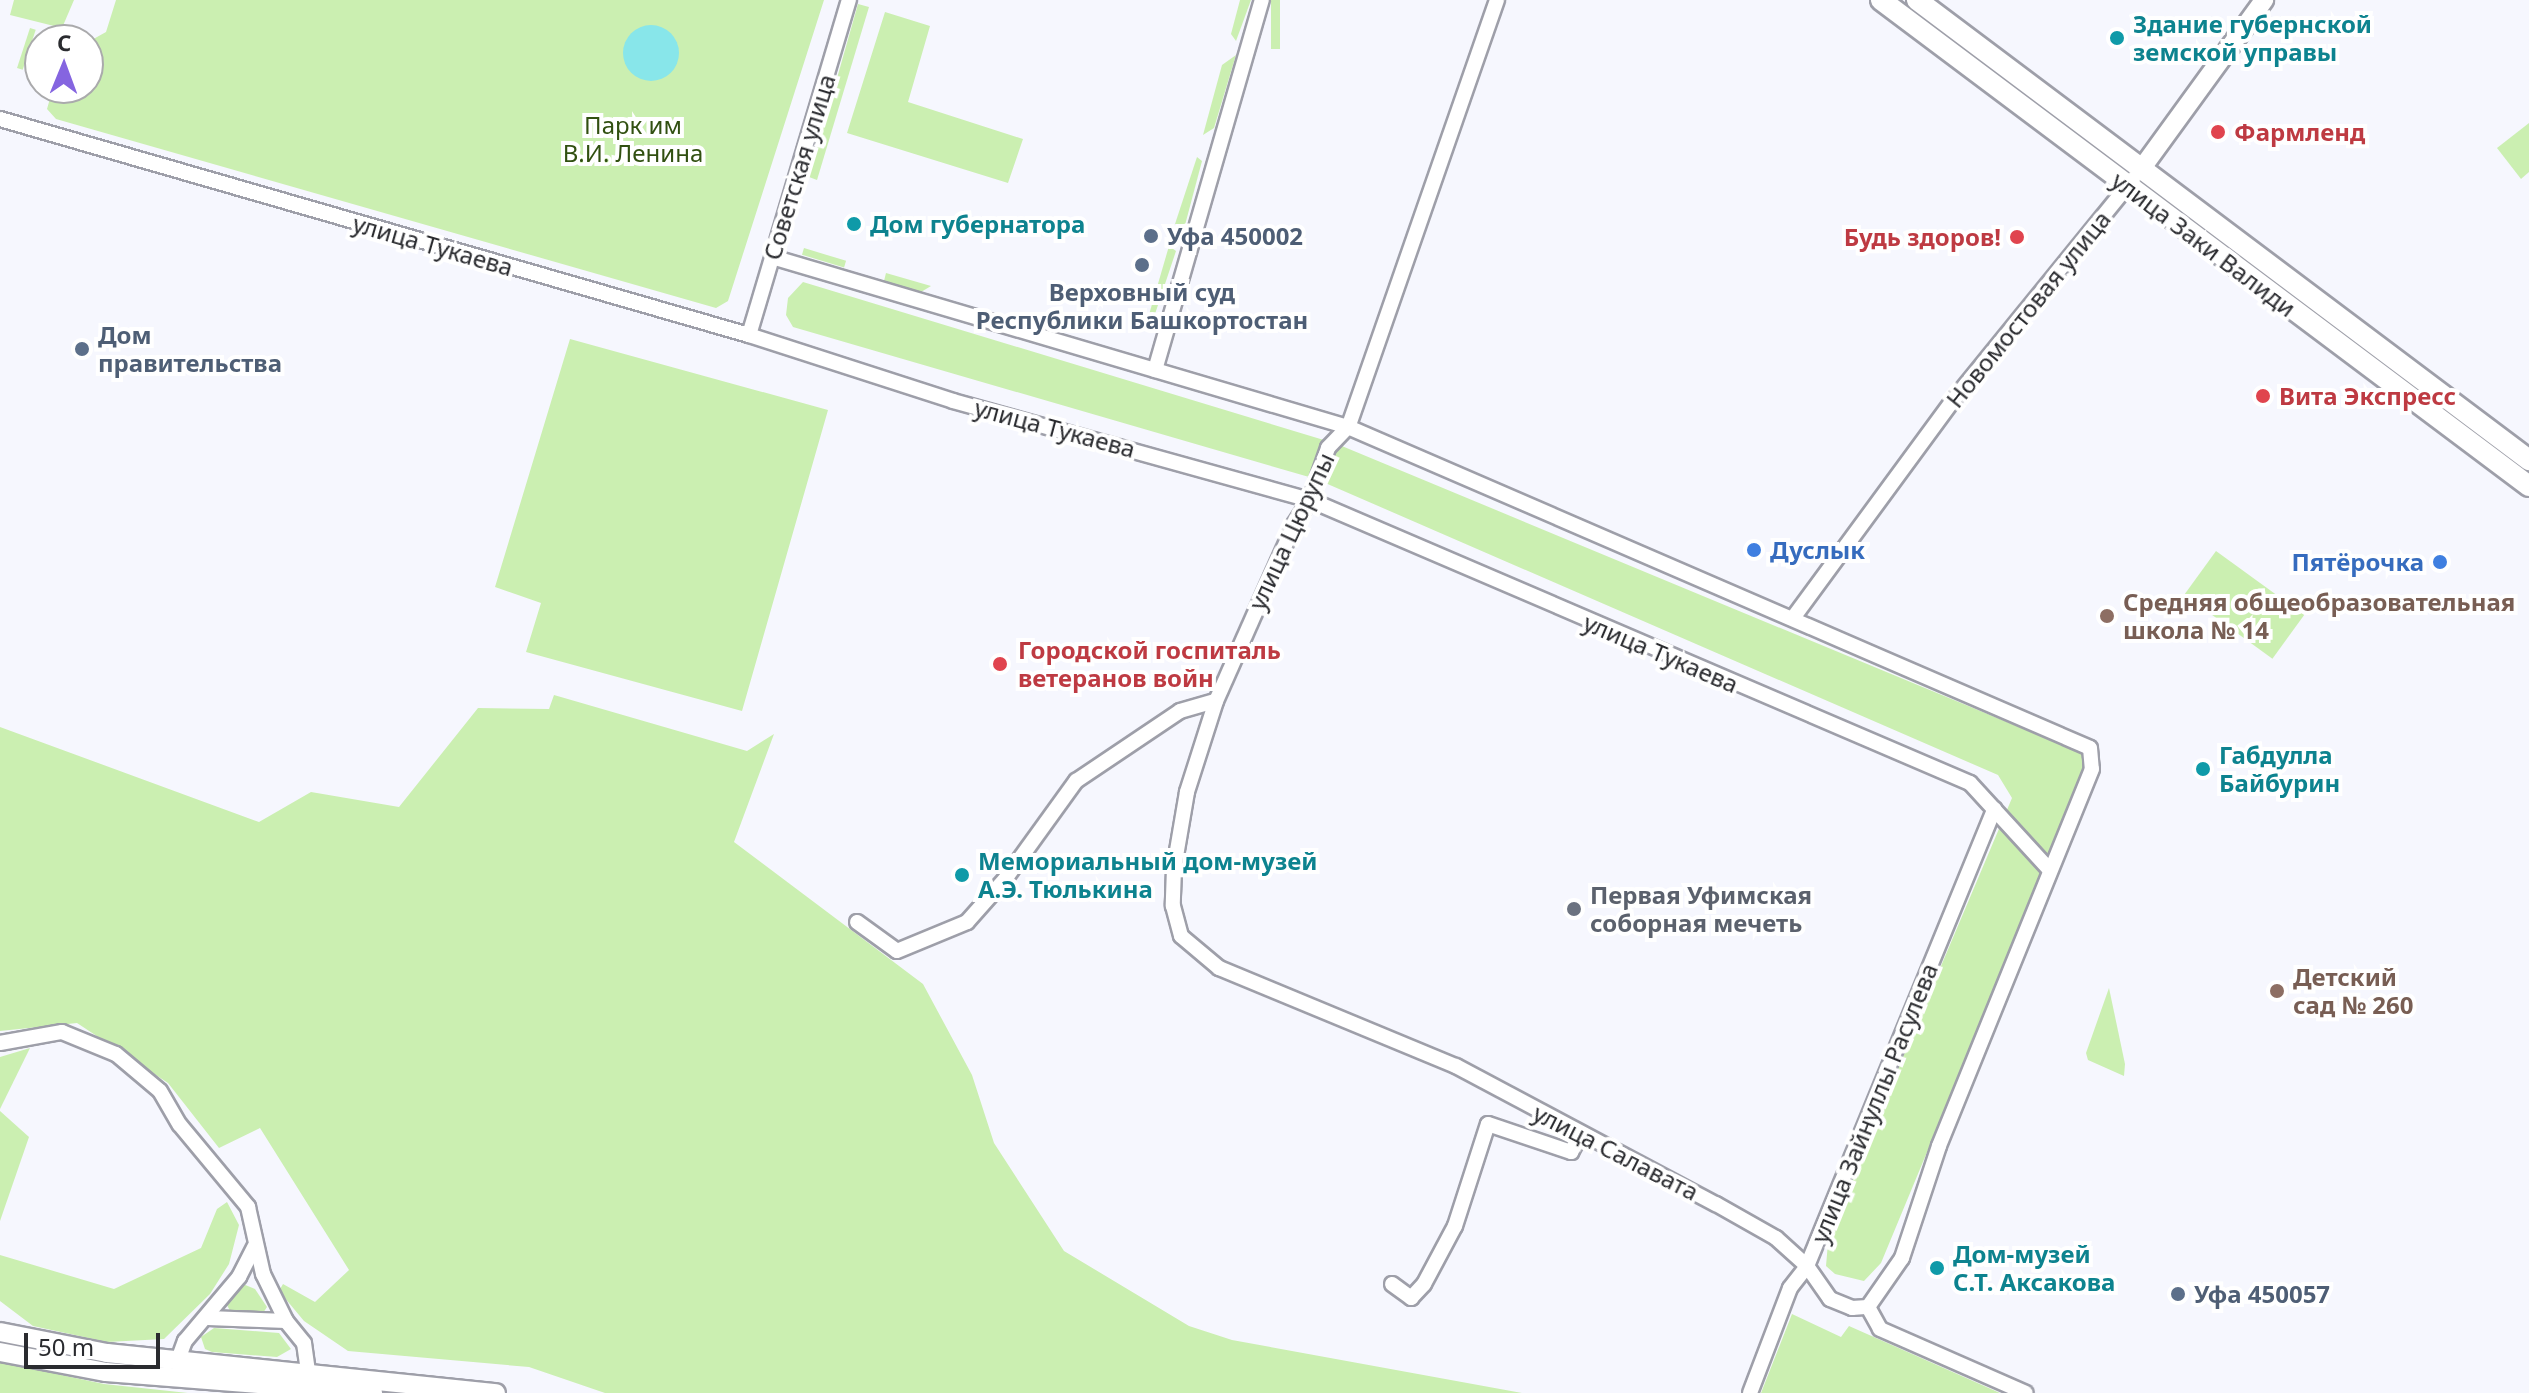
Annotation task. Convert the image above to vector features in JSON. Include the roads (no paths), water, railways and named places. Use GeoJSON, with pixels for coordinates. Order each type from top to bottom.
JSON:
{"type":"FeatureCollection","features":[{"type":"Feature","properties":{"kind":"main road","name":"улица Заки Валиди"},"geometry":{"type":"LineString","coordinates":[[1881,0],[2529,486]]}},
{"type":"Feature","properties":{"kind":"main road","name":"улица Заки Валиди"},"geometry":{"type":"LineString","coordinates":[[1917,0],[2529,460]]}},
{"type":"Feature","properties":{"kind":"street","name":"Советская улица"},"geometry":{"type":"LineString","coordinates":[[749,335],[849,0]]}},
{"type":"Feature","properties":{"kind":"street"},"geometry":{"type":"LineString","coordinates":[[1155,370],[1262,0]]}},
{"type":"Feature","properties":{"kind":"street","name":"улица Цюрупы"},"geometry":{"type":"LineString","coordinates":[[1181,936],[1173,906],[1174,868],[1187,792],[1216,701],[1294,525],[1310,500],[1328,448],[1348,427],[1497,0]]}},
{"type":"Feature","properties":{"kind":"street","name":"Новомостовая улица"},"geometry":{"type":"LineString","coordinates":[[1793,618],[1951,403],[2142,168],[2264,0]]}},
{"type":"Feature","properties":{"kind":"street","name":"улица Тукаева"},"geometry":{"type":"LineString","coordinates":[[0,119],[749,335],[939,397],[1310,500],[1970,783],[2048,868]]}},
{"type":"Feature","properties":{"kind":"street"},"geometry":{"type":"LineString","coordinates":[[772,257],[1348,427],[1432,467],[2077,741],[2095,757],[1939,1146],[1902,1258],[1868,1307],[1880,1329],[2026,1393]]}},
{"type":"Feature","properties":{"kind":"street"},"geometry":{"type":"LineString","coordinates":[[857,922],[897,951],[967,922],[1006,878],[1076,781],[1180,711],[1216,701]]}},
{"type":"Feature","properties":{"kind":"street","name":"улица Зайнуллы Расулева"},"geometry":{"type":"LineString","coordinates":[[1750,1393],[1790,1288],[1807,1266],[1994,809]]}},
{"type":"Feature","properties":{"kind":"street","name":"улица Салавата"},"geometry":{"type":"LineString","coordinates":[[1181,936],[1219,968],[1456,1066],[1580,1136],[1764,1231],[1807,1266],[1830,1299],[1852,1308],[1868,1307]]}},
{"type":"Feature","properties":{"kind":"street"},"geometry":{"type":"LineString","coordinates":[[0,1043],[62,1032],[116,1054],[160,1091],[180,1125],[248,1207],[254,1247],[286,1321],[304,1343],[308,1371]]}},
{"type":"Feature","properties":{"kind":"street"},"geometry":{"type":"LineString","coordinates":[[1392,1284],[1411,1298],[1424,1284],[1455,1226],[1488,1124],[1571,1152],[1580,1136]]}},
{"type":"Feature","properties":{"kind":"street"},"geometry":{"type":"LineString","coordinates":[[178,1360],[185,1341],[208,1318],[239,1277],[254,1247]]}},
{"type":"Feature","properties":{"kind":"street"},"geometry":{"type":"LineString","coordinates":[[208,1318],[286,1321]]}},
{"type":"Feature","properties":{"kind":"street"},"geometry":{"type":"LineString","coordinates":[[0,1332],[92,1351],[308,1371],[496,1393]]}},
{"type":"Feature","properties":{"kind":"street"},"geometry":{"type":"LineString","coordinates":[[0,1352],[106,1372],[373,1393]]}},
{"type":"Feature","properties":{"kind":"water"},"geometry":{"type":"Polygon","coordinates":[[[651,25],[671,33],[679,53],[671,73],[651,81],[631,73],[623,53],[631,33],[651,25]]]}},
{"type":"Feature","properties":{"kind":"place","name":"Здание губернской земской управы"},"geometry":{"type":"Point","coordinates":[2117,38]}},
{"type":"Feature","properties":{"kind":"place","name":"Фармленд"},"geometry":{"type":"Point","coordinates":[2218,132]}},
{"type":"Feature","properties":{"kind":"place","name":"Дом губернатора"},"geometry":{"type":"Point","coordinates":[854,224]}},
{"type":"Feature","properties":{"kind":"place","name":"Уфа 450002"},"geometry":{"type":"Point","coordinates":[1151,236]}},
{"type":"Feature","properties":{"kind":"place","name":"Будь здоров!"},"geometry":{"type":"Point","coordinates":[2017,237]}},
{"type":"Feature","properties":{"kind":"place","name":"Верховный суд Республики Башкортостан"},"geometry":{"type":"Point","coordinates":[1142,265]}},
{"type":"Feature","properties":{"kind":"place","name":"Дом правительства"},"geometry":{"type":"Point","coordinates":[82,349]}},
{"type":"Feature","properties":{"kind":"place","name":"Вита Экспресс"},"geometry":{"type":"Point","coordinates":[2263,396]}},
{"type":"Feature","properties":{"kind":"place","name":"Дуслык"},"geometry":{"type":"Point","coordinates":[1754,550]}},
{"type":"Feature","properties":{"kind":"place","name":"Пятёрочка"},"geometry":{"type":"Point","coordinates":[2440,562]}},
{"type":"Feature","properties":{"kind":"place","name":"Средняя общеобразовательная школа № 14"},"geometry":{"type":"Point","coordinates":[2107,616]}},
{"type":"Feature","properties":{"kind":"place","name":"Городской госпиталь ветеранов войн"},"geometry":{"type":"Point","coordinates":[1000,664]}},
{"type":"Feature","properties":{"kind":"place","name":"Габдулла Байбурин"},"geometry":{"type":"Point","coordinates":[2203,769]}},
{"type":"Feature","properties":{"kind":"place","name":"Мемориальный дом-музей А.Э. Тюлькина"},"geometry":{"type":"Point","coordinates":[962,875]}},
{"type":"Feature","properties":{"kind":"place","name":"Первая Уфимская соборная мечеть"},"geometry":{"type":"Point","coordinates":[1574,909]}},
{"type":"Feature","properties":{"kind":"place","name":"Детский сад № 260"},"geometry":{"type":"Point","coordinates":[2277,991]}},
{"type":"Feature","properties":{"kind":"place","name":"Дом-музей С.Т. Аксакова"},"geometry":{"type":"Point","coordinates":[1937,1268]}},
{"type":"Feature","properties":{"kind":"place","name":"Уфа 450057"},"geometry":{"type":"Point","coordinates":[2178,1294]}},
{"type":"Feature","properties":{"kind":"park label","name":"Парк им В.И. Ленина"},"geometry":{"type":"Point","coordinates":[633,139]}}]}
